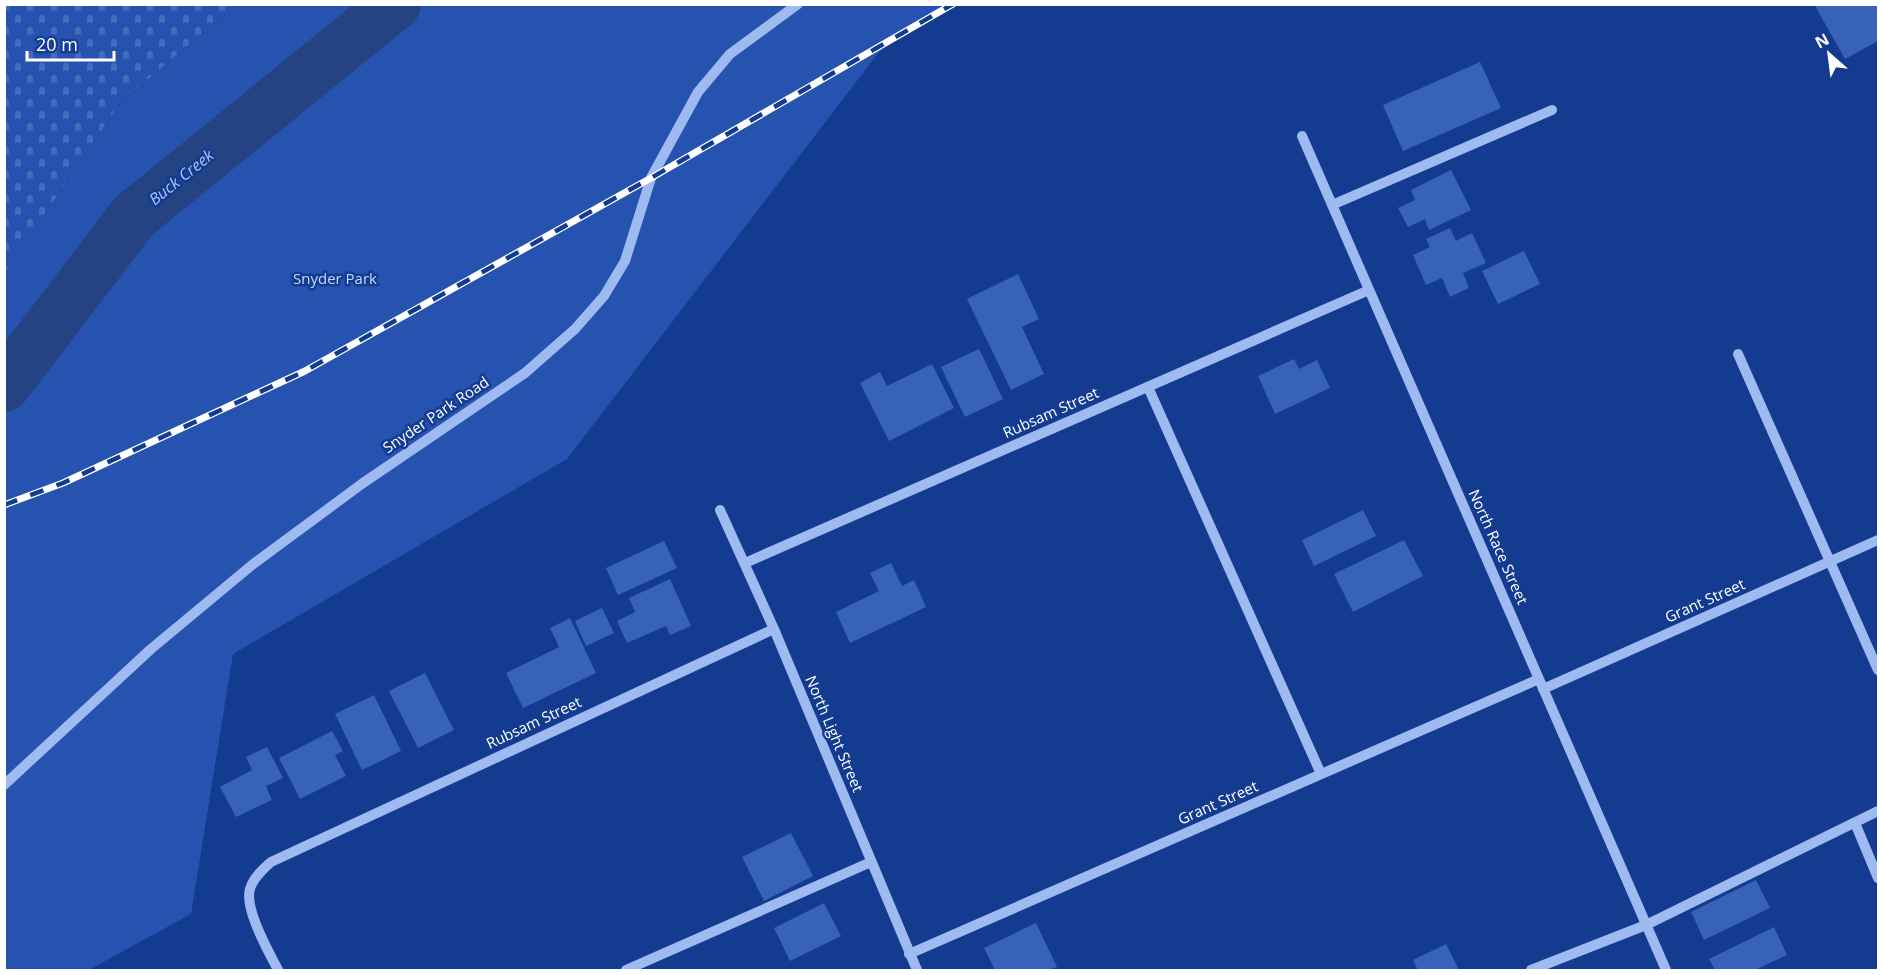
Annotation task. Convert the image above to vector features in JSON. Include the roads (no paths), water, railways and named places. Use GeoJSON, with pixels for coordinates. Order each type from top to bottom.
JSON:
{"type":"FeatureCollection","features":[{"type":"Feature","properties":{"kind":"street","name":"Snyder Park Road"},"geometry":{"type":"LineString","coordinates":[[4,785],[151,649],[252,565],[363,483],[525,373],[575,329],[604,296],[625,261],[651,178],[698,92],[730,54],[798,4]]}},
{"type":"Feature","properties":{"kind":"street"},"geometry":{"type":"LineString","coordinates":[[1332,205],[1552,110]]}},
{"type":"Feature","properties":{"kind":"street","name":"North Race Street"},"geometry":{"type":"LineString","coordinates":[[1302,136],[1666,970]]}},
{"type":"Feature","properties":{"kind":"street","name":"Rubsam Street"},"geometry":{"type":"LineString","coordinates":[[745,563],[1369,290]]}},
{"type":"Feature","properties":{"kind":"street"},"geometry":{"type":"LineString","coordinates":[[1738,354],[1878,670]]}},
{"type":"Feature","properties":{"kind":"street"},"geometry":{"type":"LineString","coordinates":[[1148,387],[1321,774]]}},
{"type":"Feature","properties":{"kind":"street","name":"North Light Street"},"geometry":{"type":"LineString","coordinates":[[720,510],[774,629],[917,970]]}},
{"type":"Feature","properties":{"kind":"street","name":"Grant Street"},"geometry":{"type":"LineString","coordinates":[[909,954],[1321,774],[1541,684],[1878,540]]}},
{"type":"Feature","properties":{"kind":"street","name":"Rubsam Street"},"geometry":{"type":"LineString","coordinates":[[278,970],[254,920],[250,890],[259,873],[271,862],[774,629]]}},
{"type":"Feature","properties":{"kind":"street"},"geometry":{"type":"LineString","coordinates":[[1531,970],[1646,925],[1878,811]]}},
{"type":"Feature","properties":{"kind":"street"},"geometry":{"type":"LineString","coordinates":[[1855,823],[1878,878]]}},
{"type":"Feature","properties":{"kind":"street"},"geometry":{"type":"LineString","coordinates":[[626,970],[871,862]]}},
{"type":"Feature","properties":{"kind":"waterway","name":"Buck Creek"},"geometry":{"type":"LineString","coordinates":[[4,386],[134,216],[395,4]]}},
{"type":"Feature","properties":{"kind":"railway"},"geometry":{"type":"LineString","coordinates":[[4,505],[63,483],[305,371],[651,178],[953,4]]}},
{"type":"Feature","properties":{"kind":"park label","name":"Snyder Park"},"geometry":{"type":"Point","coordinates":[335,279]}}]}
